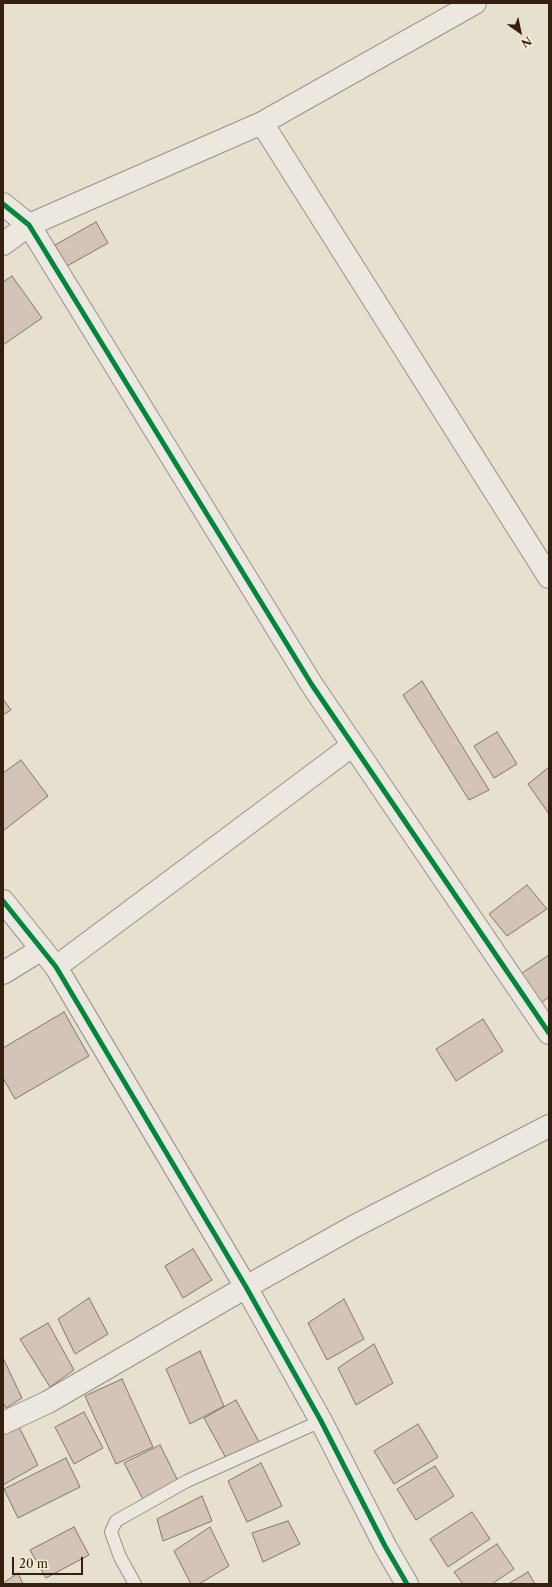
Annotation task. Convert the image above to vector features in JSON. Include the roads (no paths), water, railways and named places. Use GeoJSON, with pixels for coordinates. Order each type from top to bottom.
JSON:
{"type":"FeatureCollection","features":[{"type":"Feature","properties":{"kind":"street"},"geometry":{"type":"LineString","coordinates":[[3,244],[29,225],[262,123],[475,3]]}},
{"type":"Feature","properties":{"kind":"street"},"geometry":{"type":"LineString","coordinates":[[262,123],[549,577]]}},
{"type":"Feature","properties":{"kind":"street"},"geometry":{"type":"LineString","coordinates":[[3,204],[29,225],[312,685],[549,1033]]}},
{"type":"Feature","properties":{"kind":"street"},"geometry":{"type":"LineString","coordinates":[[56,967],[353,745]]}},
{"type":"Feature","properties":{"kind":"street"},"geometry":{"type":"LineString","coordinates":[[3,901],[56,967],[246,1287],[321,1421],[384,1546],[407,1584]]}},
{"type":"Feature","properties":{"kind":"street"},"geometry":{"type":"LineString","coordinates":[[3,973],[42,949]]}},
{"type":"Feature","properties":{"kind":"street"},"geometry":{"type":"LineString","coordinates":[[3,1423],[48,1402],[246,1287],[353,1227],[549,1126]]}},
{"type":"Feature","properties":{"kind":"lane"},"geometry":{"type":"LineString","coordinates":[[135,1584],[120,1557],[111,1532],[116,1521],[187,1481],[321,1421]]}}]}
